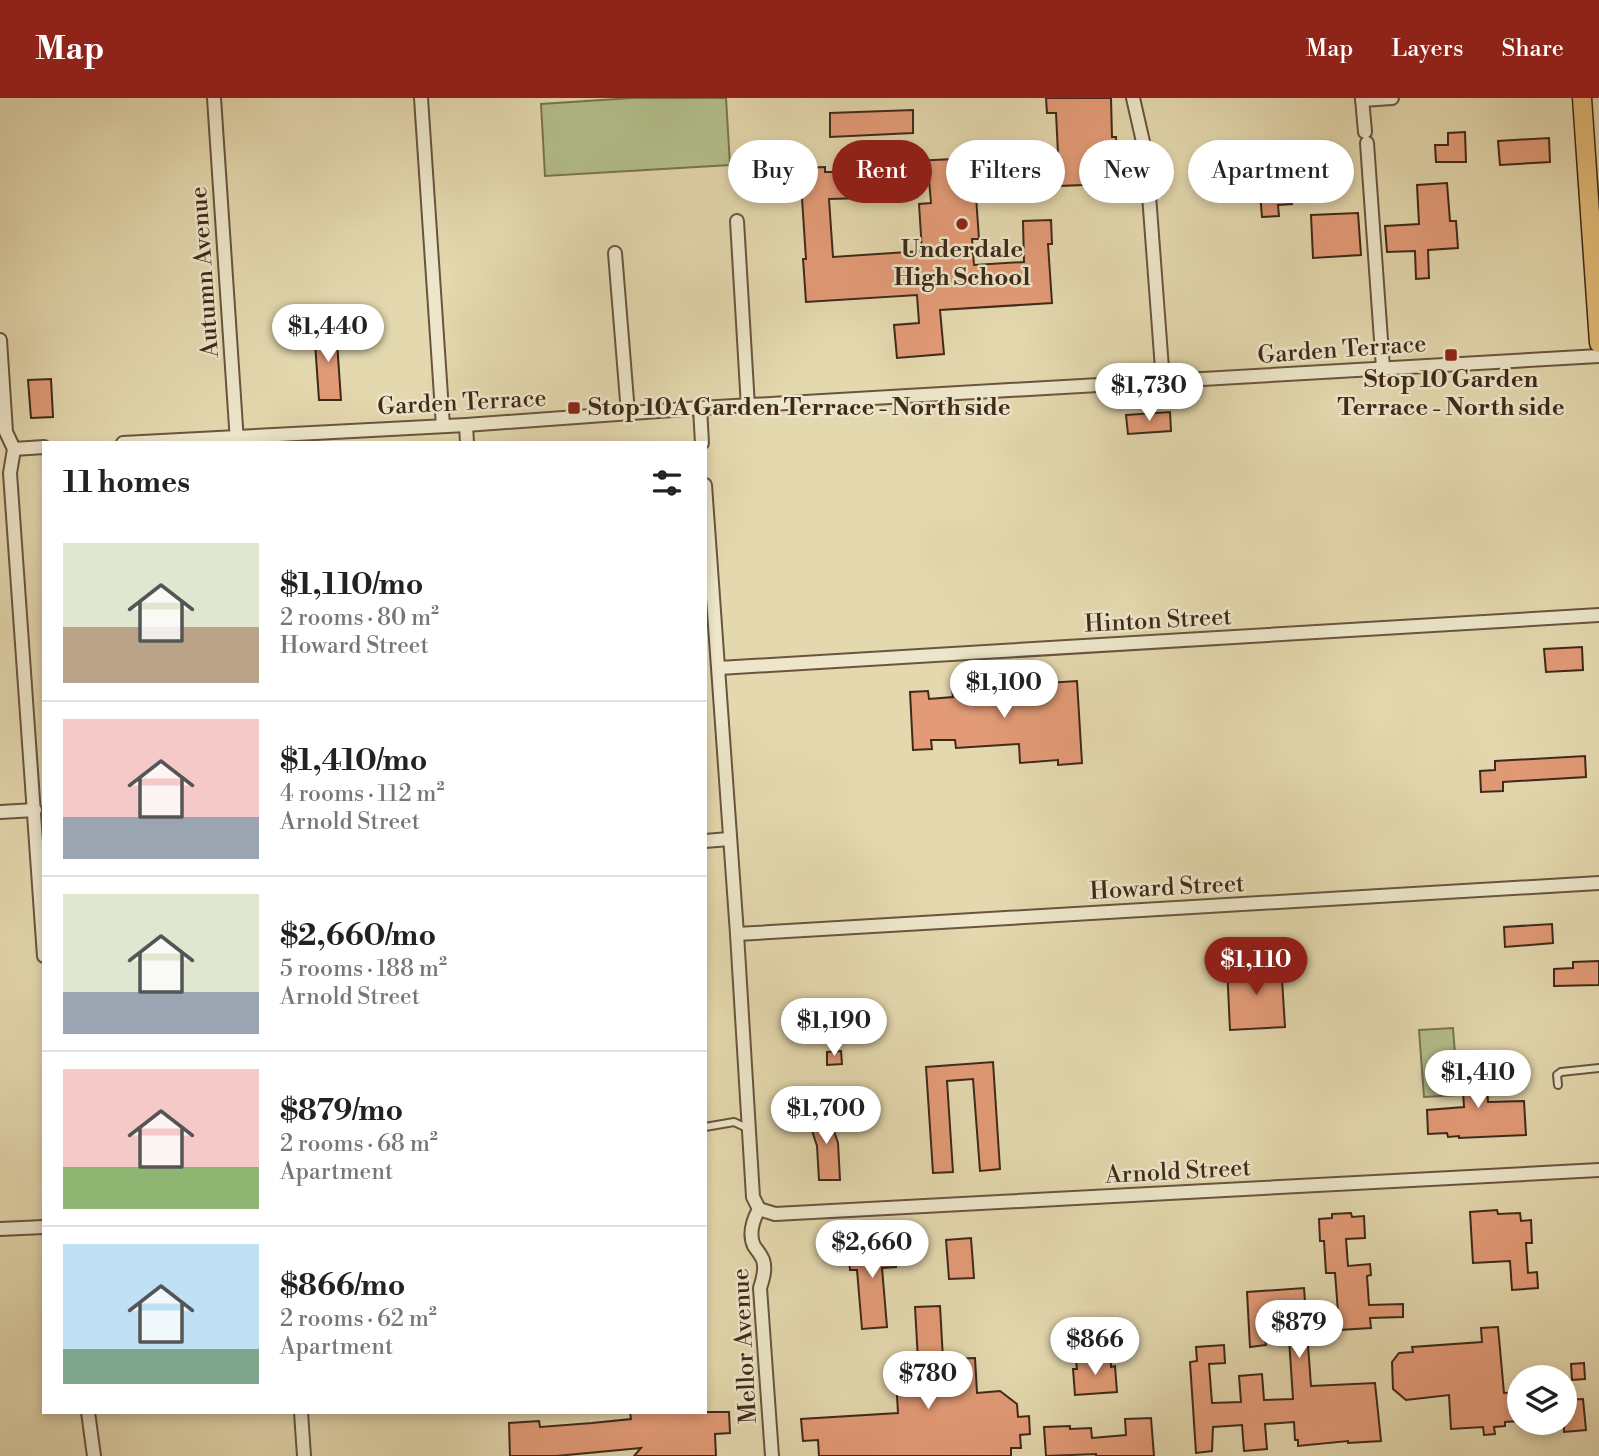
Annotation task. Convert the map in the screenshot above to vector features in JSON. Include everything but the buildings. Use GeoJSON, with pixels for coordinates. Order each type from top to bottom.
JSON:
{"type":"FeatureCollection","features":[{"type":"Feature","properties":{"kind":"main road"},"geometry":{"type":"LineString","coordinates":[[1582,98],[1597,280],[1599,344]]}},
{"type":"Feature","properties":{"kind":"street","name":"Autumn Avenue"},"geometry":{"type":"LineString","coordinates":[[214,98],[237,439]]}},
{"type":"Feature","properties":{"kind":"street"},"geometry":{"type":"LineString","coordinates":[[421,98],[443,426]]}},
{"type":"Feature","properties":{"kind":"street"},"geometry":{"type":"LineString","coordinates":[[1133,98],[1146,155],[1163,382]]}},
{"type":"Feature","properties":{"kind":"street"},"geometry":{"type":"LineString","coordinates":[[1383,368],[1362,99],[1392,98]]}},
{"type":"Feature","properties":{"kind":"street"},"geometry":{"type":"LineString","coordinates":[[737,221],[748,407]]}},
{"type":"Feature","properties":{"kind":"street"},"geometry":{"type":"LineString","coordinates":[[615,253],[628,413]]}},
{"type":"Feature","properties":{"kind":"street"},"geometry":{"type":"LineString","coordinates":[[0,340],[6,432],[14,449],[10,472],[42,924]]}},
{"type":"Feature","properties":{"kind":"street","name":"Garden Terrace"},"geometry":{"type":"LineString","coordinates":[[180,441],[1599,356]]}},
{"type":"Feature","properties":{"kind":"street"},"geometry":{"type":"LineString","coordinates":[[700,408],[702,441]]}},
{"type":"Feature","properties":{"kind":"street"},"geometry":{"type":"LineString","coordinates":[[466,425],[467,441]]}},
{"type":"Feature","properties":{"kind":"street"},"geometry":{"type":"LineString","coordinates":[[14,449],[42,447]]}},
{"type":"Feature","properties":{"kind":"street","name":"Mellor Avenue"},"geometry":{"type":"LineString","coordinates":[[707,511],[753,1197],[760,1209],[753,1220],[751,1232],[752,1240],[763,1260],[764,1275],[760,1288],[772,1456]]}},
{"type":"Feature","properties":{"kind":"street","name":"Hinton Street"},"geometry":{"type":"LineString","coordinates":[[719,668],[1599,615]]}},
{"type":"Feature","properties":{"kind":"street"},"geometry":{"type":"LineString","coordinates":[[0,812],[35,810]]}},
{"type":"Feature","properties":{"kind":"street"},"geometry":{"type":"LineString","coordinates":[[707,841],[729,839]]}},
{"type":"Feature","properties":{"kind":"street","name":"Howard Street"},"geometry":{"type":"LineString","coordinates":[[737,934],[1599,883]]}},
{"type":"Feature","properties":{"kind":"street","name":"Arnold Street"},"geometry":{"type":"LineString","coordinates":[[760,1209],[775,1214],[1599,1170]]}},
{"type":"Feature","properties":{"kind":"street"},"geometry":{"type":"LineString","coordinates":[[0,1229],[42,1227]]}},
{"type":"Feature","properties":{"kind":"street"},"geometry":{"type":"LineString","coordinates":[[89,1414],[94,1456]]}},
{"type":"Feature","properties":{"kind":"street"},"geometry":{"type":"LineString","coordinates":[[301,1414],[304,1456]]}},
{"type":"Feature","properties":{"kind":"lane"},"geometry":{"type":"LineString","coordinates":[[1558,1084],[1557,1075],[1561,1072],[1599,1068]]}},
{"type":"Feature","properties":{"kind":"lane"},"geometry":{"type":"LineString","coordinates":[[707,1127],[734,1122],[749,1129]]}},
{"type":"Feature","properties":{"kind":"green space"},"geometry":{"type":"Polygon","coordinates":[[[632,98],[726,98],[728,165],[545,176],[541,104],[632,98]]]}},
{"type":"Feature","properties":{"kind":"green space"},"geometry":{"type":"Polygon","coordinates":[[[1453,1028],[1458,1095],[1424,1097],[1419,1030],[1453,1028]]]}},
{"type":"Feature","properties":{"kind":"place","name":"Underdale High School"},"geometry":{"type":"Point","coordinates":[962,224]}},
{"type":"Feature","properties":{"kind":"place","name":"Stop 10 Garden Terrace - North side"},"geometry":{"type":"Point","coordinates":[1451,355]}},
{"type":"Feature","properties":{"kind":"place","name":"Stop 10A Garden Terrace - North side"},"geometry":{"type":"Point","coordinates":[574,408]}}]}
